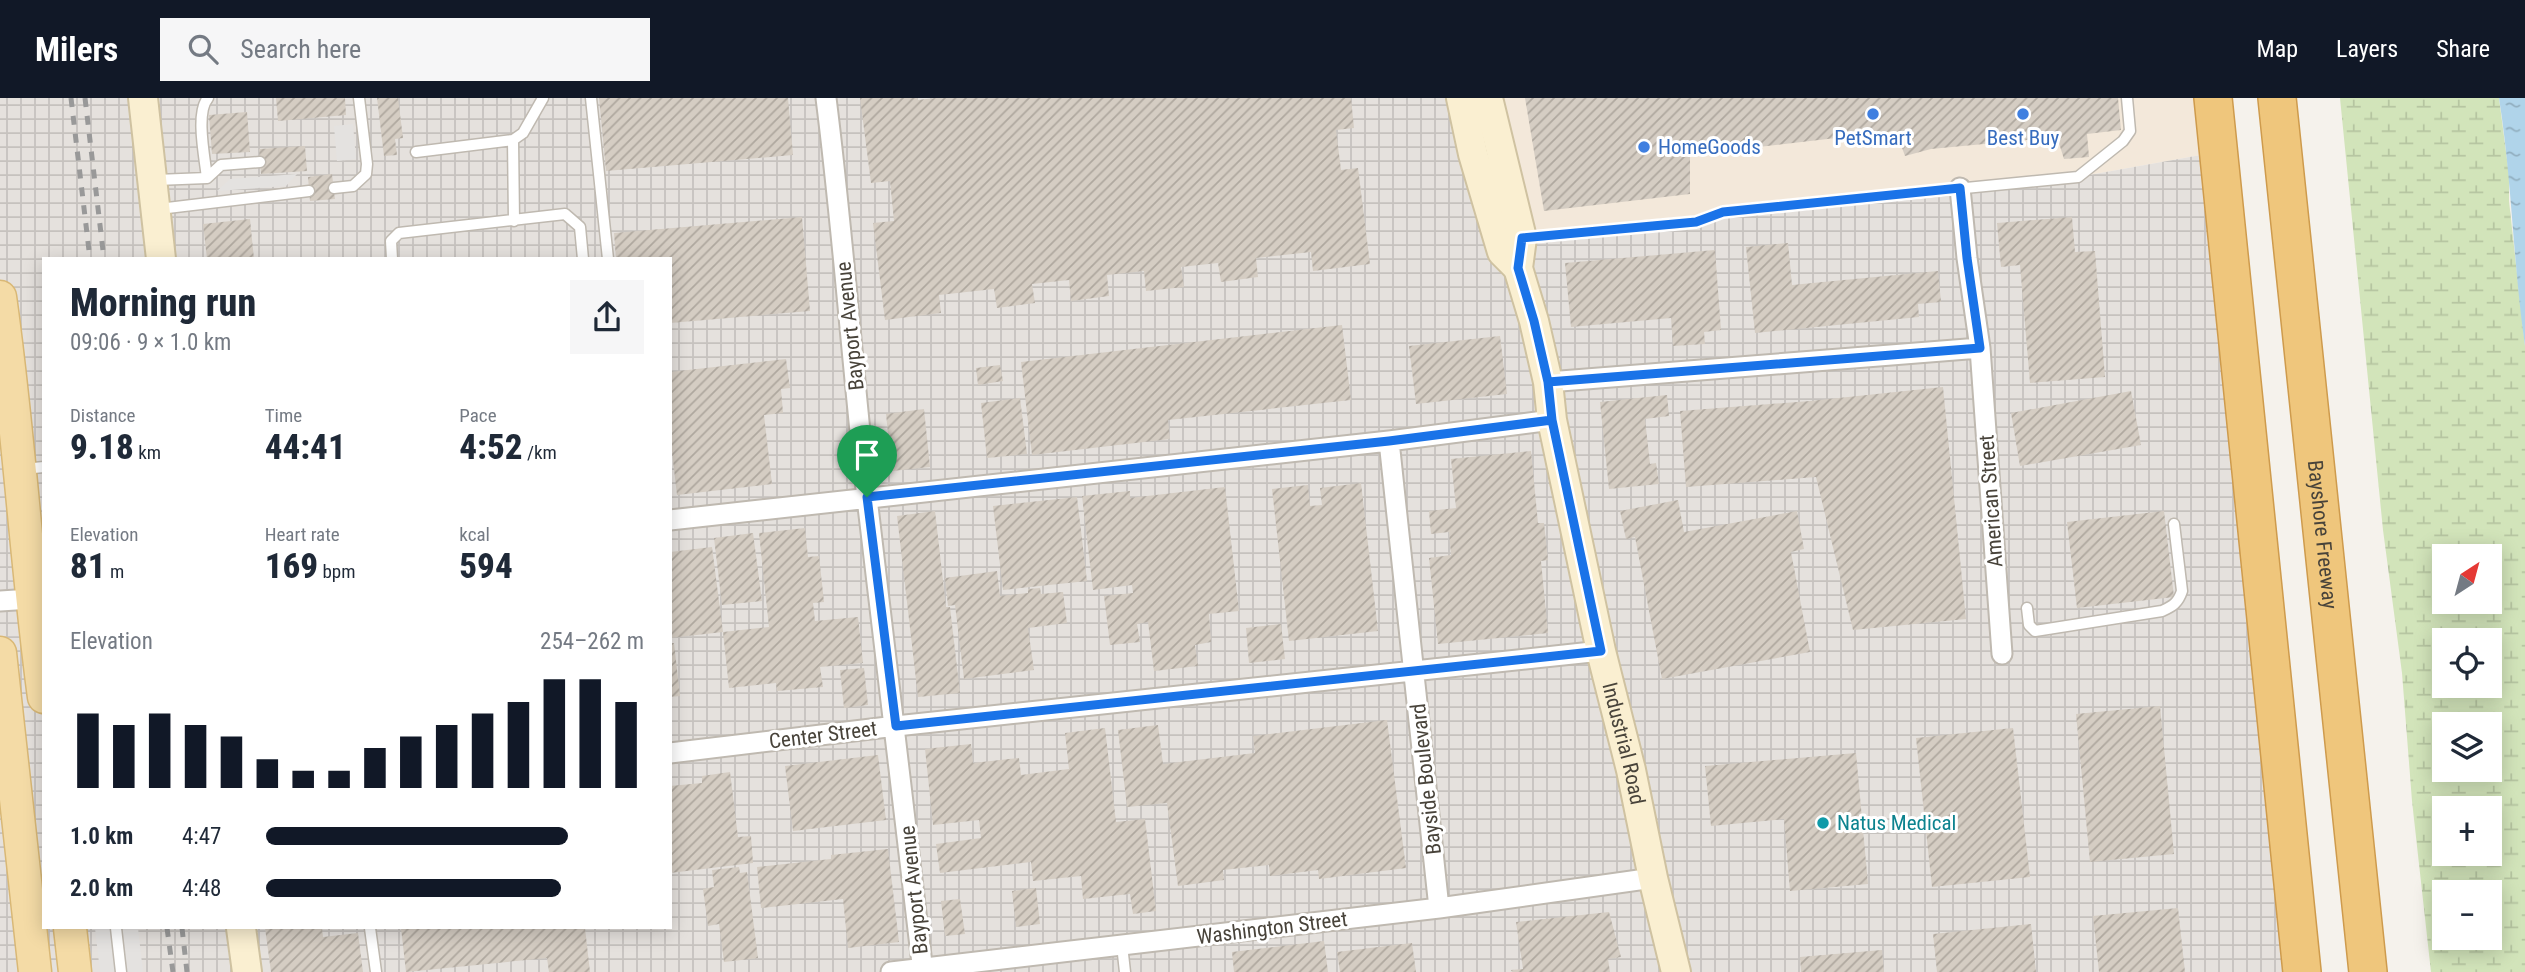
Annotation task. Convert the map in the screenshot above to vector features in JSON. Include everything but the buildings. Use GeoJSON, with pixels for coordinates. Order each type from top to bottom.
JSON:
{"type":"FeatureCollection","features":[{"type":"Feature","properties":{"kind":"highway"},"geometry":{"type":"LineString","coordinates":[[2203,98],[2231,270]]}},
{"type":"Feature","properties":{"kind":"highway"},"geometry":{"type":"LineString","coordinates":[[2213,98],[2302,972]]}},
{"type":"Feature","properties":{"kind":"highway","name":"Bayshore Freeway"},"geometry":{"type":"LineString","coordinates":[[2277,98],[2368,972]]}},
{"type":"Feature","properties":{"kind":"main road"},"geometry":{"type":"LineString","coordinates":[[143,98],[161,257]]}},
{"type":"Feature","properties":{"kind":"main road","name":"Industrial Road"},"geometry":{"type":"LineString","coordinates":[[1461,98],[1502,252],[1518,268]]}},
{"type":"Feature","properties":{"kind":"main road","name":"Industrial Road"},"geometry":{"type":"LineString","coordinates":[[1488,98],[1522,238],[1518,268],[1548,382],[1552,420],[1601,651],[1631,770],[1676,972]]}},
{"type":"Feature","properties":{"kind":"main road"},"geometry":{"type":"LineString","coordinates":[[0,297],[31,468],[31,599],[42,682]]}},
{"type":"Feature","properties":{"kind":"main road"},"geometry":{"type":"LineString","coordinates":[[0,653],[16,853],[36,972]]}},
{"type":"Feature","properties":{"kind":"main road"},"geometry":{"type":"LineString","coordinates":[[70,929],[75,972]]}},
{"type":"Feature","properties":{"kind":"main road"},"geometry":{"type":"LineString","coordinates":[[241,929],[247,972]]}},
{"type":"Feature","properties":{"kind":"street","name":"Bayport Avenue"},"geometry":{"type":"LineString","coordinates":[[826,98],[867,497],[923,970]]}},
{"type":"Feature","properties":{"kind":"street","name":"American Street"},"geometry":{"type":"LineString","coordinates":[[1960,188],[1980,348],[2002,654]]}},
{"type":"Feature","properties":{"kind":"street"},"geometry":{"type":"LineString","coordinates":[[1548,382],[1980,348]]}},
{"type":"Feature","properties":{"kind":"street"},"geometry":{"type":"LineString","coordinates":[[672,520],[1389,441],[1552,420]]}},
{"type":"Feature","properties":{"kind":"street","name":"Bayside Boulevard"},"geometry":{"type":"LineString","coordinates":[[1389,441],[1439,908]]}},
{"type":"Feature","properties":{"kind":"street"},"geometry":{"type":"LineString","coordinates":[[0,601],[31,599]]}},
{"type":"Feature","properties":{"kind":"street","name":"Center Street"},"geometry":{"type":"LineString","coordinates":[[672,753],[896,726],[1601,651]]}},
{"type":"Feature","properties":{"kind":"street","name":"Washington Street"},"geometry":{"type":"LineString","coordinates":[[891,972],[1439,908],[1653,878]]}},
{"type":"Feature","properties":{"kind":"lane"},"geometry":{"type":"LineString","coordinates":[[207,178],[201,119],[204,102],[208,98]]}},
{"type":"Feature","properties":{"kind":"lane"},"geometry":{"type":"LineString","coordinates":[[334,188],[353,186],[366,174],[359,98]]}},
{"type":"Feature","properties":{"kind":"lane"},"geometry":{"type":"LineString","coordinates":[[416,152],[513,141],[523,134],[543,98]]}},
{"type":"Feature","properties":{"kind":"lane"},"geometry":{"type":"LineString","coordinates":[[591,98],[608,257]]}},
{"type":"Feature","properties":{"kind":"lane"},"geometry":{"type":"LineString","coordinates":[[1522,238],[1696,222],[1723,212],[2078,177],[2123,141],[2130,131],[2127,98]]}},
{"type":"Feature","properties":{"kind":"lane"},"geometry":{"type":"LineString","coordinates":[[513,141],[514,221]]}},
{"type":"Feature","properties":{"kind":"lane"},"geometry":{"type":"LineString","coordinates":[[152,181],[207,178],[221,165],[260,162]]}},
{"type":"Feature","properties":{"kind":"lane"},"geometry":{"type":"LineString","coordinates":[[156,218],[309,191]]}},
{"type":"Feature","properties":{"kind":"lane"},"geometry":{"type":"LineString","coordinates":[[393,257],[391,241],[400,233],[565,214],[580,227],[583,257]]}},
{"type":"Feature","properties":{"kind":"lane"},"geometry":{"type":"LineString","coordinates":[[2027,608],[2029,625],[2035,631],[2162,611],[2173,606],[2182,592],[2174,524]]}},
{"type":"Feature","properties":{"kind":"lane"},"geometry":{"type":"LineString","coordinates":[[116,929],[121,972]]}},
{"type":"Feature","properties":{"kind":"lane"},"geometry":{"type":"LineString","coordinates":[[370,929],[376,972]]}},
{"type":"Feature","properties":{"kind":"lane"},"geometry":{"type":"LineString","coordinates":[[1122,945],[1125,972]]}},
{"type":"Feature","properties":{"kind":"shaded area"},"geometry":{"type":"Polygon","coordinates":[[[0,98],[1488,98],[1522,238],[1696,222],[1723,212],[2078,177],[2212,153],[2302,972],[0,972],[0,98]]]}},
{"type":"Feature","properties":{"kind":"shaded area"},"geometry":{"type":"Polygon","coordinates":[[[1488,98],[2203,98],[2212,153],[2078,177],[1696,222],[1522,238],[1488,98]]]}},
{"type":"Feature","properties":{"kind":"shaded area"},"geometry":{"type":"Polygon","coordinates":[[[353,124],[356,159],[337,161],[334,126],[353,124]]]}},
{"type":"Feature","properties":{"kind":"shaded area"},"geometry":{"type":"Polygon","coordinates":[[[297,174],[286,186],[217,191],[230,179],[297,174]]]}},
{"type":"Feature","properties":{"kind":"shaded area"},"geometry":{"type":"Polygon","coordinates":[[[95,929],[138,929],[143,972],[100,972],[95,929]]]}},
{"type":"Feature","properties":{"kind":"green space"},"geometry":{"type":"Polygon","coordinates":[[[2340,98],[2499,98],[2525,346],[2525,972],[2431,972],[2412,801],[2402,673],[2383,530],[2340,98]]]}},
{"type":"Feature","properties":{"kind":"water"},"geometry":{"type":"Polygon","coordinates":[[[2499,98],[2525,98],[2525,346],[2507,160],[2499,98]]]}},
{"type":"Feature","properties":{"kind":"railway"},"geometry":{"type":"LineString","coordinates":[[71,98],[90,257]]}},
{"type":"Feature","properties":{"kind":"railway"},"geometry":{"type":"LineString","coordinates":[[85,98],[104,257]]}},
{"type":"Feature","properties":{"kind":"railway"},"geometry":{"type":"LineString","coordinates":[[167,929],[173,972]]}},
{"type":"Feature","properties":{"kind":"railway"},"geometry":{"type":"LineString","coordinates":[[182,929],[187,972]]}},
{"type":"Feature","properties":{"kind":"place","name":"PetSmart"},"geometry":{"type":"Point","coordinates":[1873,114]}},
{"type":"Feature","properties":{"kind":"place","name":"Best Buy"},"geometry":{"type":"Point","coordinates":[2023,114]}},
{"type":"Feature","properties":{"kind":"place","name":"HomeGoods"},"geometry":{"type":"Point","coordinates":[1644,147]}},
{"type":"Feature","properties":{"kind":"place","name":"Natus Medical"},"geometry":{"type":"Point","coordinates":[1823,823]}},
{"type":"Feature","properties":{"kind":"route"},"geometry":{"type":"LineString","coordinates":[[867,497],[896,726],[1601,651],[1552,420],[1548,382],[1518,268],[1522,238],[1696,222],[1723,212],[1960,188],[1980,348],[1548,382],[1552,420],[1389,441],[867,497]]}}]}
